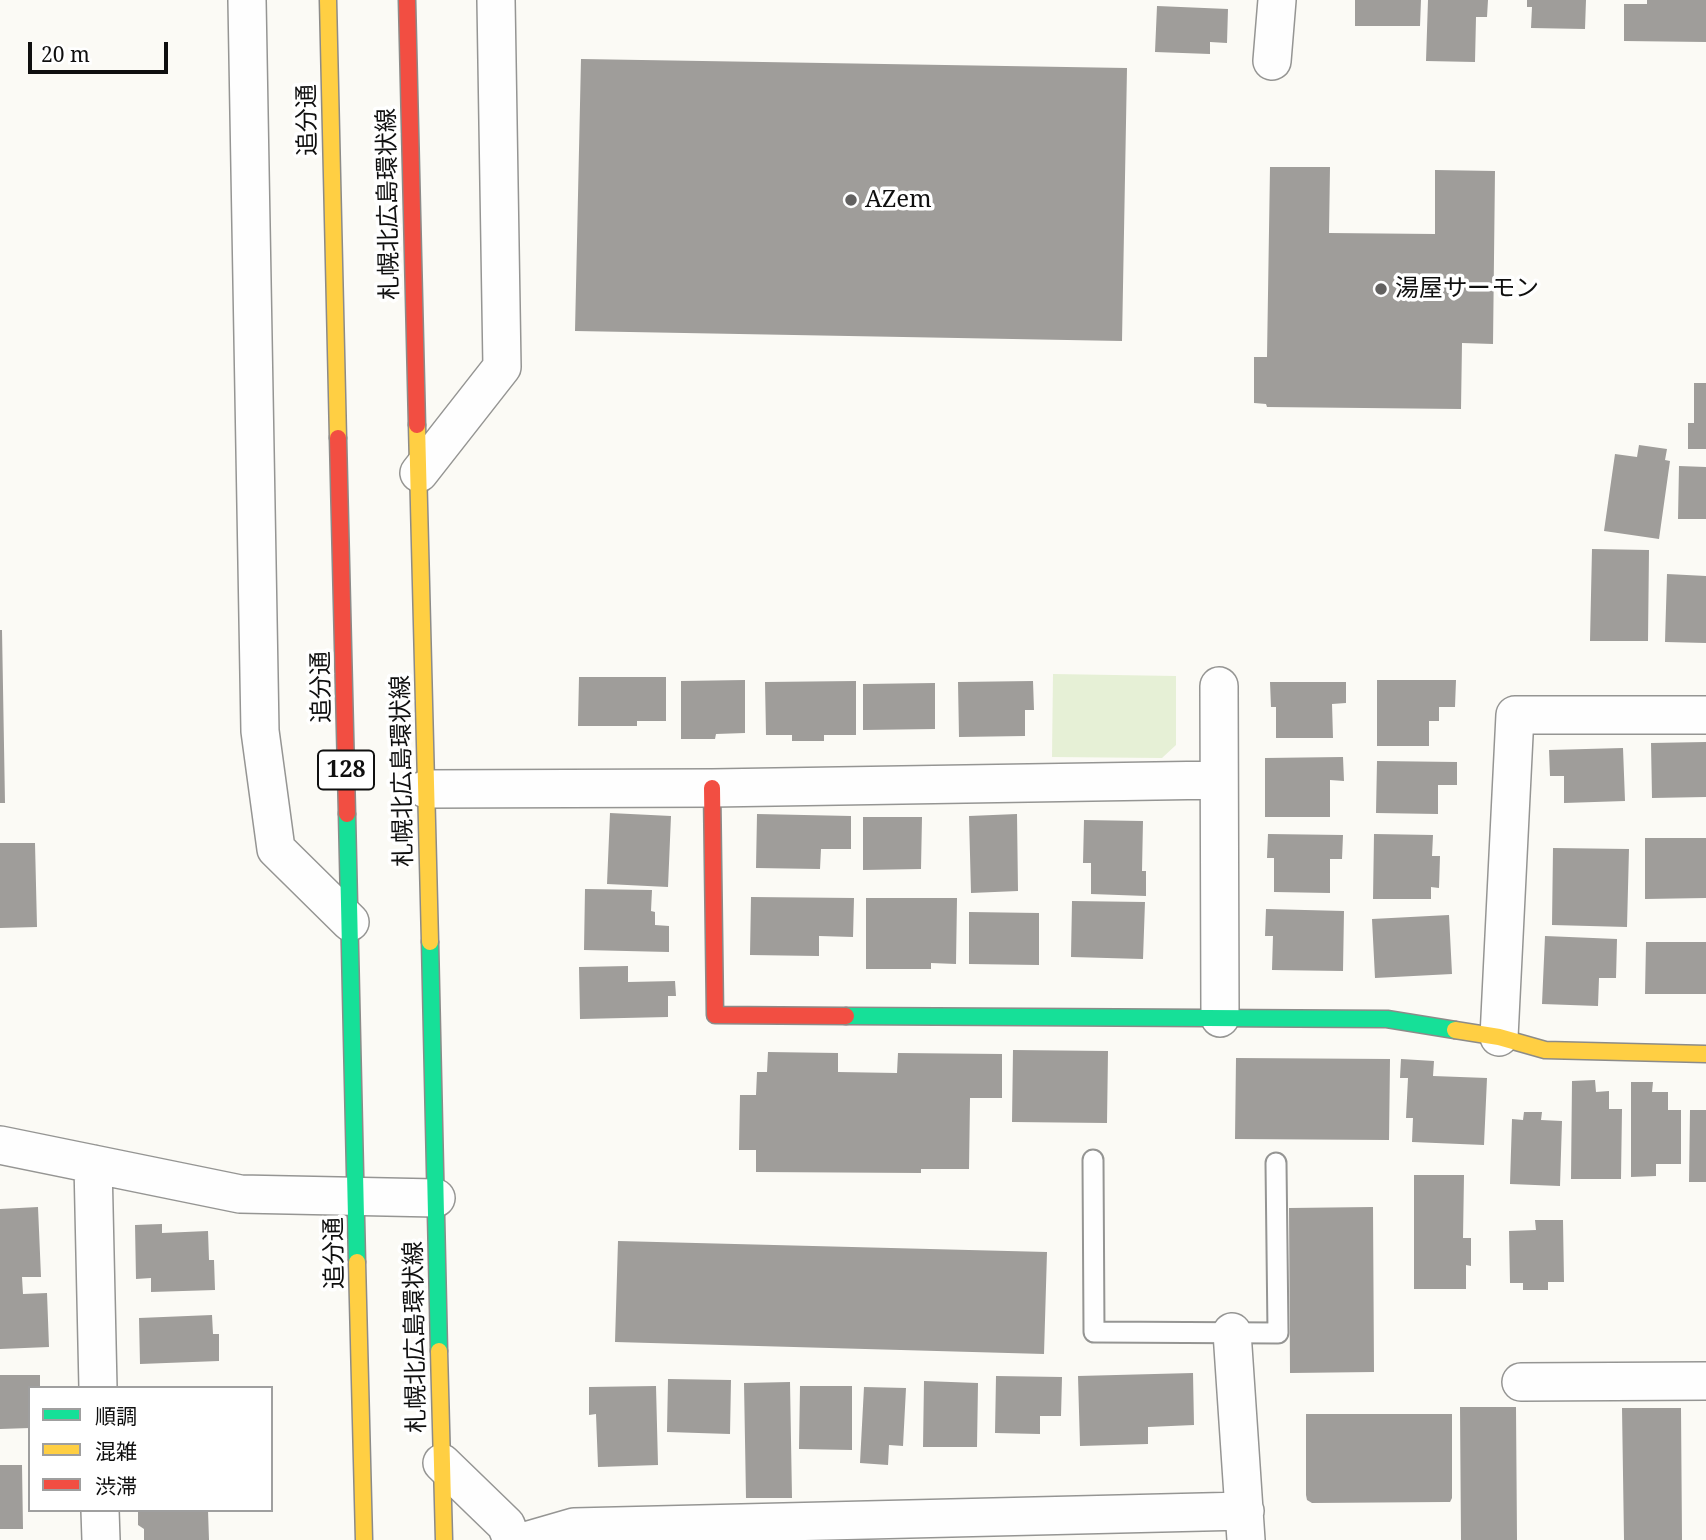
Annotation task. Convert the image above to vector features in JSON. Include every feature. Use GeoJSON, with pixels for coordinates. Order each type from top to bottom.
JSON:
{"type":"FeatureCollection","features":[{"type":"Feature","properties":{"kind":"main road","name":"追分通"},"geometry":{"type":"LineString","coordinates":[[328,0],[364,1540]]}},
{"type":"Feature","properties":{"kind":"main road","name":"札幌北広島環状線"},"geometry":{"type":"LineString","coordinates":[[407,0],[444,1540]]}},
{"type":"Feature","properties":{"kind":"main road"},"geometry":{"type":"LineString","coordinates":[[712,788],[715,1015],[1387,1019],[1499,1037],[1545,1050],[1706,1054]]}},
{"type":"Feature","properties":{"kind":"street"},"geometry":{"type":"LineString","coordinates":[[247,0],[260,731],[276,849],[350,922]]}},
{"type":"Feature","properties":{"kind":"street"},"geometry":{"type":"LineString","coordinates":[[419,472],[502,367],[496,0]]}},
{"type":"Feature","properties":{"kind":"street"},"geometry":{"type":"LineString","coordinates":[[1272,61],[1277,0]]}},
{"type":"Feature","properties":{"kind":"street"},"geometry":{"type":"LineString","coordinates":[[1219,686],[1220,1018]]}},
{"type":"Feature","properties":{"kind":"street"},"geometry":{"type":"LineString","coordinates":[[1499,1037],[1515,715],[1706,715]]}},
{"type":"Feature","properties":{"kind":"street"},"geometry":{"type":"LineString","coordinates":[[426,789],[712,788],[1219,780]]}},
{"type":"Feature","properties":{"kind":"street"},"geometry":{"type":"LineString","coordinates":[[0,1145],[240,1194],[436,1198]]}},
{"type":"Feature","properties":{"kind":"street"},"geometry":{"type":"LineString","coordinates":[[93,1164],[98,1386]]}},
{"type":"Feature","properties":{"kind":"street"},"geometry":{"type":"LineString","coordinates":[[529,1540],[574,1527],[1245,1526],[1232,1332]]}},
{"type":"Feature","properties":{"kind":"street"},"geometry":{"type":"LineString","coordinates":[[1521,1382],[1706,1381]]}},
{"type":"Feature","properties":{"kind":"street"},"geometry":{"type":"LineString","coordinates":[[442,1463],[506,1525],[512,1540]]}},
{"type":"Feature","properties":{"kind":"street"},"geometry":{"type":"LineString","coordinates":[[100,1512],[101,1540]]}},
{"type":"Feature","properties":{"kind":"lane"},"geometry":{"type":"LineString","coordinates":[[1093,1160],[1094,1332],[1278,1333],[1276,1163]]}},
{"type":"Feature","properties":{"kind":"green space"},"geometry":{"type":"Polygon","coordinates":[[[1053,674],[1176,676],[1176,745],[1162,758],[1052,757],[1053,674]]]}},
{"type":"Feature","properties":{"kind":"building"},"geometry":{"type":"Polygon","coordinates":[[[1355,0],[1421,0],[1420,26],[1355,26],[1355,0]]]}},
{"type":"Feature","properties":{"kind":"building"},"geometry":{"type":"Polygon","coordinates":[[[1428,0],[1488,0],[1487,17],[1476,17],[1475,62],[1426,61],[1428,0]]]}},
{"type":"Feature","properties":{"kind":"building"},"geometry":{"type":"Polygon","coordinates":[[[1527,0],[1586,0],[1585,29],[1531,28],[1532,7],[1527,7],[1527,0]]]}},
{"type":"Feature","properties":{"kind":"building"},"geometry":{"type":"Polygon","coordinates":[[[1647,0],[1706,0],[1706,42],[1624,41],[1624,4],[1647,4],[1647,0]]]}},
{"type":"Feature","properties":{"kind":"building"},"geometry":{"type":"Polygon","coordinates":[[[1157,6],[1228,9],[1227,43],[1210,42],[1210,54],[1155,52],[1157,6]]]}},
{"type":"Feature","properties":{"kind":"building","name":"AZem"},"geometry":{"type":"Polygon","coordinates":[[[581,59],[1127,68],[1122,341],[575,331],[581,59]]]}},
{"type":"Feature","properties":{"kind":"building","name":"湯屋サーモン"},"geometry":{"type":"Polygon","coordinates":[[[1270,167],[1330,167],[1329,233],[1435,234],[1435,170],[1495,171],[1493,344],[1462,343],[1461,409],[1267,407],[1266,404],[1254,403],[1254,357],[1267,357],[1270,167]]]}},
{"type":"Feature","properties":{"kind":"building"},"geometry":{"type":"Polygon","coordinates":[[[1694,383],[1706,383],[1706,449],[1688,449],[1688,423],[1694,423],[1694,383]]]}},
{"type":"Feature","properties":{"kind":"building"},"geometry":{"type":"Polygon","coordinates":[[[1639,445],[1667,449],[1665,460],[1670,461],[1659,539],[1604,531],[1615,454],[1637,457],[1639,445]]]}},
{"type":"Feature","properties":{"kind":"building"},"geometry":{"type":"Polygon","coordinates":[[[1679,466],[1706,467],[1706,519],[1678,519],[1679,466]]]}},
{"type":"Feature","properties":{"kind":"building"},"geometry":{"type":"Polygon","coordinates":[[[1592,549],[1649,550],[1648,641],[1590,641],[1592,549]]]}},
{"type":"Feature","properties":{"kind":"building"},"geometry":{"type":"Polygon","coordinates":[[[1667,574],[1706,576],[1706,643],[1665,642],[1667,574]]]}},
{"type":"Feature","properties":{"kind":"building"},"geometry":{"type":"Polygon","coordinates":[[[2,630],[5,803],[0,803],[2,630]]]}},
{"type":"Feature","properties":{"kind":"building"},"geometry":{"type":"Polygon","coordinates":[[[579,677],[666,677],[666,721],[637,721],[637,726],[578,726],[579,677]]]}},
{"type":"Feature","properties":{"kind":"building"},"geometry":{"type":"Polygon","coordinates":[[[745,680],[745,733],[716,734],[715,739],[681,739],[681,681],[745,680]]]}},
{"type":"Feature","properties":{"kind":"building"},"geometry":{"type":"Polygon","coordinates":[[[1377,680],[1456,680],[1455,707],[1439,707],[1439,721],[1429,721],[1429,746],[1377,746],[1377,680]]]}},
{"type":"Feature","properties":{"kind":"building"},"geometry":{"type":"Polygon","coordinates":[[[856,681],[856,735],[824,735],[824,741],[792,741],[792,735],[766,735],[765,682],[856,681]]]}},
{"type":"Feature","properties":{"kind":"building"},"geometry":{"type":"Polygon","coordinates":[[[1033,681],[1034,710],[1025,710],[1025,736],[959,737],[958,682],[1033,681]]]}},
{"type":"Feature","properties":{"kind":"building"},"geometry":{"type":"Polygon","coordinates":[[[1270,682],[1346,682],[1346,703],[1332,704],[1333,738],[1276,738],[1276,707],[1271,707],[1270,682]]]}},
{"type":"Feature","properties":{"kind":"building"},"geometry":{"type":"Polygon","coordinates":[[[935,683],[935,729],[863,730],[863,684],[935,683]]]}},
{"type":"Feature","properties":{"kind":"building"},"geometry":{"type":"Polygon","coordinates":[[[1706,742],[1706,797],[1652,798],[1651,743],[1706,742]]]}},
{"type":"Feature","properties":{"kind":"building"},"geometry":{"type":"Polygon","coordinates":[[[1623,748],[1625,801],[1564,803],[1564,776],[1550,776],[1549,750],[1623,748]]]}},
{"type":"Feature","properties":{"kind":"building"},"geometry":{"type":"Polygon","coordinates":[[[1343,757],[1344,781],[1330,780],[1330,817],[1265,817],[1265,758],[1343,757]]]}},
{"type":"Feature","properties":{"kind":"building"},"geometry":{"type":"Polygon","coordinates":[[[1377,761],[1457,762],[1457,785],[1438,785],[1438,814],[1376,813],[1377,761]]]}},
{"type":"Feature","properties":{"kind":"building"},"geometry":{"type":"Polygon","coordinates":[[[610,813],[671,816],[668,887],[607,884],[610,813]]]}},
{"type":"Feature","properties":{"kind":"building"},"geometry":{"type":"Polygon","coordinates":[[[757,814],[851,816],[851,849],[821,849],[820,869],[756,868],[757,814]]]}},
{"type":"Feature","properties":{"kind":"building"},"geometry":{"type":"Polygon","coordinates":[[[1017,814],[1018,891],[971,893],[969,816],[1017,814]]]}},
{"type":"Feature","properties":{"kind":"building"},"geometry":{"type":"Polygon","coordinates":[[[863,817],[922,817],[921,869],[863,870],[863,817]]]}},
{"type":"Feature","properties":{"kind":"building"},"geometry":{"type":"Polygon","coordinates":[[[1084,820],[1143,821],[1142,871],[1146,871],[1146,896],[1091,894],[1091,863],[1083,863],[1084,820]]]}},
{"type":"Feature","properties":{"kind":"building"},"geometry":{"type":"Polygon","coordinates":[[[1268,834],[1343,835],[1342,859],[1330,859],[1330,893],[1274,892],[1274,858],[1267,858],[1268,834]]]}},
{"type":"Feature","properties":{"kind":"building"},"geometry":{"type":"Polygon","coordinates":[[[1374,834],[1433,835],[1432,856],[1440,856],[1439,888],[1431,887],[1431,899],[1373,899],[1374,834]]]}},
{"type":"Feature","properties":{"kind":"building"},"geometry":{"type":"Polygon","coordinates":[[[1645,838],[1706,838],[1706,898],[1645,899],[1645,838]]]}},
{"type":"Feature","properties":{"kind":"building"},"geometry":{"type":"Polygon","coordinates":[[[0,843],[35,843],[37,927],[0,928],[0,843]]]}},
{"type":"Feature","properties":{"kind":"building"},"geometry":{"type":"Polygon","coordinates":[[[1553,848],[1629,849],[1627,927],[1552,925],[1553,848]]]}},
{"type":"Feature","properties":{"kind":"building"},"geometry":{"type":"Polygon","coordinates":[[[585,889],[652,890],[651,911],[655,912],[655,925],[669,926],[669,952],[584,950],[585,889]]]}},
{"type":"Feature","properties":{"kind":"building"},"geometry":{"type":"Polygon","coordinates":[[[751,897],[854,898],[853,937],[819,936],[819,956],[750,955],[751,897]]]}},
{"type":"Feature","properties":{"kind":"building"},"geometry":{"type":"Polygon","coordinates":[[[866,898],[957,898],[956,964],[931,963],[931,969],[866,969],[866,898]]]}},
{"type":"Feature","properties":{"kind":"building"},"geometry":{"type":"Polygon","coordinates":[[[1072,901],[1145,902],[1143,959],[1071,957],[1072,901]]]}},
{"type":"Feature","properties":{"kind":"building"},"geometry":{"type":"Polygon","coordinates":[[[1266,909],[1344,911],[1343,971],[1272,970],[1273,936],[1265,936],[1266,909]]]}},
{"type":"Feature","properties":{"kind":"building"},"geometry":{"type":"Polygon","coordinates":[[[969,912],[1039,913],[1039,965],[969,964],[969,912]]]}},
{"type":"Feature","properties":{"kind":"building"},"geometry":{"type":"Polygon","coordinates":[[[1449,915],[1452,974],[1375,978],[1372,919],[1449,915]]]}},
{"type":"Feature","properties":{"kind":"building"},"geometry":{"type":"Polygon","coordinates":[[[1545,936],[1617,939],[1616,978],[1599,978],[1598,1006],[1542,1004],[1545,936]]]}},
{"type":"Feature","properties":{"kind":"building"},"geometry":{"type":"Polygon","coordinates":[[[1646,942],[1706,942],[1706,994],[1645,994],[1646,942]]]}},
{"type":"Feature","properties":{"kind":"building"},"geometry":{"type":"Polygon","coordinates":[[[628,966],[628,982],[675,981],[676,996],[668,996],[668,1017],[580,1019],[579,967],[628,966]]]}},
{"type":"Feature","properties":{"kind":"building"},"geometry":{"type":"Polygon","coordinates":[[[1013,1050],[1108,1051],[1107,1123],[1012,1122],[1013,1050]]]}},
{"type":"Feature","properties":{"kind":"building"},"geometry":{"type":"Polygon","coordinates":[[[768,1052],[838,1053],[838,1072],[897,1073],[898,1053],[1002,1054],[1002,1098],[970,1098],[969,1169],[921,1169],[921,1173],[756,1172],[756,1150],[739,1150],[740,1095],[756,1095],[757,1072],[767,1072],[768,1052]]]}},
{"type":"Feature","properties":{"kind":"building"},"geometry":{"type":"Polygon","coordinates":[[[1236,1058],[1390,1059],[1389,1140],[1235,1139],[1236,1058]]]}},
{"type":"Feature","properties":{"kind":"building"},"geometry":{"type":"Polygon","coordinates":[[[1401,1059],[1434,1061],[1433,1076],[1487,1078],[1484,1145],[1412,1142],[1413,1118],[1406,1118],[1408,1078],[1400,1078],[1401,1059]]]}},
{"type":"Feature","properties":{"kind":"building"},"geometry":{"type":"Polygon","coordinates":[[[1595,1080],[1596,1092],[1609,1091],[1609,1109],[1622,1109],[1621,1179],[1571,1179],[1572,1081],[1595,1080]]]}},
{"type":"Feature","properties":{"kind":"building"},"geometry":{"type":"Polygon","coordinates":[[[1631,1082],[1653,1082],[1652,1092],[1668,1092],[1668,1110],[1681,1110],[1681,1164],[1656,1164],[1656,1176],[1631,1177],[1631,1082]]]}},
{"type":"Feature","properties":{"kind":"building"},"geometry":{"type":"Polygon","coordinates":[[[1690,1110],[1706,1110],[1706,1182],[1689,1182],[1690,1110]]]}},
{"type":"Feature","properties":{"kind":"building"},"geometry":{"type":"Polygon","coordinates":[[[1524,1112],[1542,1112],[1541,1120],[1562,1121],[1560,1186],[1510,1184],[1512,1119],[1523,1120],[1524,1112]]]}},
{"type":"Feature","properties":{"kind":"building"},"geometry":{"type":"Polygon","coordinates":[[[1414,1175],[1464,1175],[1463,1238],[1471,1238],[1471,1266],[1466,1265],[1466,1289],[1414,1289],[1414,1175]]]}},
{"type":"Feature","properties":{"kind":"building"},"geometry":{"type":"Polygon","coordinates":[[[38,1207],[41,1277],[22,1277],[23,1294],[47,1293],[49,1347],[0,1349],[0,1209],[38,1207]]]}},
{"type":"Feature","properties":{"kind":"building"},"geometry":{"type":"Polygon","coordinates":[[[1373,1207],[1374,1372],[1290,1373],[1289,1208],[1373,1207]]]}},
{"type":"Feature","properties":{"kind":"building"},"geometry":{"type":"Polygon","coordinates":[[[1535,1220],[1563,1220],[1564,1282],[1548,1282],[1548,1290],[1523,1290],[1523,1283],[1510,1283],[1509,1231],[1536,1230],[1535,1220]]]}},
{"type":"Feature","properties":{"kind":"building"},"geometry":{"type":"Polygon","coordinates":[[[162,1224],[162,1233],[208,1231],[209,1260],[214,1260],[215,1290],[151,1292],[151,1278],[136,1279],[135,1225],[162,1224]]]}},
{"type":"Feature","properties":{"kind":"building"},"geometry":{"type":"Polygon","coordinates":[[[618,1241],[1047,1252],[1044,1354],[615,1342],[618,1241]]]}},
{"type":"Feature","properties":{"kind":"building"},"geometry":{"type":"Polygon","coordinates":[[[212,1315],[213,1334],[219,1334],[219,1361],[140,1364],[139,1318],[212,1315]]]}},
{"type":"Feature","properties":{"kind":"building"},"geometry":{"type":"Polygon","coordinates":[[[1193,1373],[1194,1425],[1148,1427],[1148,1444],[1080,1446],[1078,1376],[1193,1373]]]}},
{"type":"Feature","properties":{"kind":"building"},"geometry":{"type":"Polygon","coordinates":[[[0,1375],[40,1375],[40,1386],[28,1386],[28,1428],[0,1429],[0,1375]]]}},
{"type":"Feature","properties":{"kind":"building"},"geometry":{"type":"Polygon","coordinates":[[[996,1376],[1062,1377],[1061,1416],[1040,1416],[1040,1434],[995,1433],[996,1376]]]}},
{"type":"Feature","properties":{"kind":"building"},"geometry":{"type":"Polygon","coordinates":[[[668,1379],[731,1380],[730,1434],[667,1432],[668,1379]]]}},
{"type":"Feature","properties":{"kind":"building"},"geometry":{"type":"Polygon","coordinates":[[[924,1381],[978,1383],[977,1447],[923,1447],[924,1381]]]}},
{"type":"Feature","properties":{"kind":"building"},"geometry":{"type":"Polygon","coordinates":[[[790,1382],[792,1498],[746,1498],[744,1383],[790,1382]]]}},
{"type":"Feature","properties":{"kind":"building"},"geometry":{"type":"Polygon","coordinates":[[[656,1386],[658,1465],[598,1467],[596,1414],[589,1415],[589,1387],[656,1386]]]}},
{"type":"Feature","properties":{"kind":"building"},"geometry":{"type":"Polygon","coordinates":[[[800,1386],[852,1386],[852,1450],[799,1449],[800,1386]]]}},
{"type":"Feature","properties":{"kind":"building"},"geometry":{"type":"Polygon","coordinates":[[[864,1387],[906,1388],[903,1446],[889,1445],[888,1465],[860,1463],[864,1387]]]}},
{"type":"Feature","properties":{"kind":"building"},"geometry":{"type":"Polygon","coordinates":[[[1460,1407],[1516,1407],[1517,1540],[1461,1540],[1460,1407]]]}},
{"type":"Feature","properties":{"kind":"building"},"geometry":{"type":"Polygon","coordinates":[[[1622,1408],[1681,1408],[1682,1540],[1624,1540],[1622,1408]]]}},
{"type":"Feature","properties":{"kind":"building"},"geometry":{"type":"Polygon","coordinates":[[[1306,1414],[1452,1414],[1450,1502],[1312,1503],[1307,1500],[1306,1414]]]}},
{"type":"Feature","properties":{"kind":"building"},"geometry":{"type":"Polygon","coordinates":[[[0,1465],[22,1465],[23,1529],[0,1529],[0,1465]]]}},
{"type":"Feature","properties":{"kind":"building"},"geometry":{"type":"Polygon","coordinates":[[[138,1512],[208,1512],[209,1540],[144,1540],[144,1529],[138,1525],[138,1512]]]}},
{"type":"Feature","properties":{"kind":"traffic: fast"},"geometry":{"type":"LineString","coordinates":[[347,814],[357,1262]]}},
{"type":"Feature","properties":{"kind":"traffic: fast"},"geometry":{"type":"LineString","coordinates":[[430,942],[439,1351]]}},
{"type":"Feature","properties":{"kind":"traffic: fast"},"geometry":{"type":"LineString","coordinates":[[846,1016],[1387,1019],[1455,1030]]}},
{"type":"Feature","properties":{"kind":"traffic: slow"},"geometry":{"type":"LineString","coordinates":[[328,0],[338,438]]}},
{"type":"Feature","properties":{"kind":"traffic: slow"},"geometry":{"type":"LineString","coordinates":[[417,425],[430,942]]}},
{"type":"Feature","properties":{"kind":"traffic: slow"},"geometry":{"type":"LineString","coordinates":[[1455,1030],[1499,1037],[1545,1050],[1706,1054]]}},
{"type":"Feature","properties":{"kind":"traffic: slow"},"geometry":{"type":"LineString","coordinates":[[357,1262],[364,1540]]}},
{"type":"Feature","properties":{"kind":"traffic: slow"},"geometry":{"type":"LineString","coordinates":[[439,1351],[444,1540]]}},
{"type":"Feature","properties":{"kind":"traffic: jam"},"geometry":{"type":"LineString","coordinates":[[407,0],[417,425]]}},
{"type":"Feature","properties":{"kind":"traffic: jam"},"geometry":{"type":"LineString","coordinates":[[338,438],[347,814]]}},
{"type":"Feature","properties":{"kind":"traffic: jam"},"geometry":{"type":"LineString","coordinates":[[712,788],[715,1015],[846,1016]]}},
{"type":"Feature","properties":{"kind":"place","name":"AZem"},"geometry":{"type":"Point","coordinates":[851,200]}},
{"type":"Feature","properties":{"kind":"place","name":"湯屋サーモン"},"geometry":{"type":"Point","coordinates":[1381,289]}}]}
